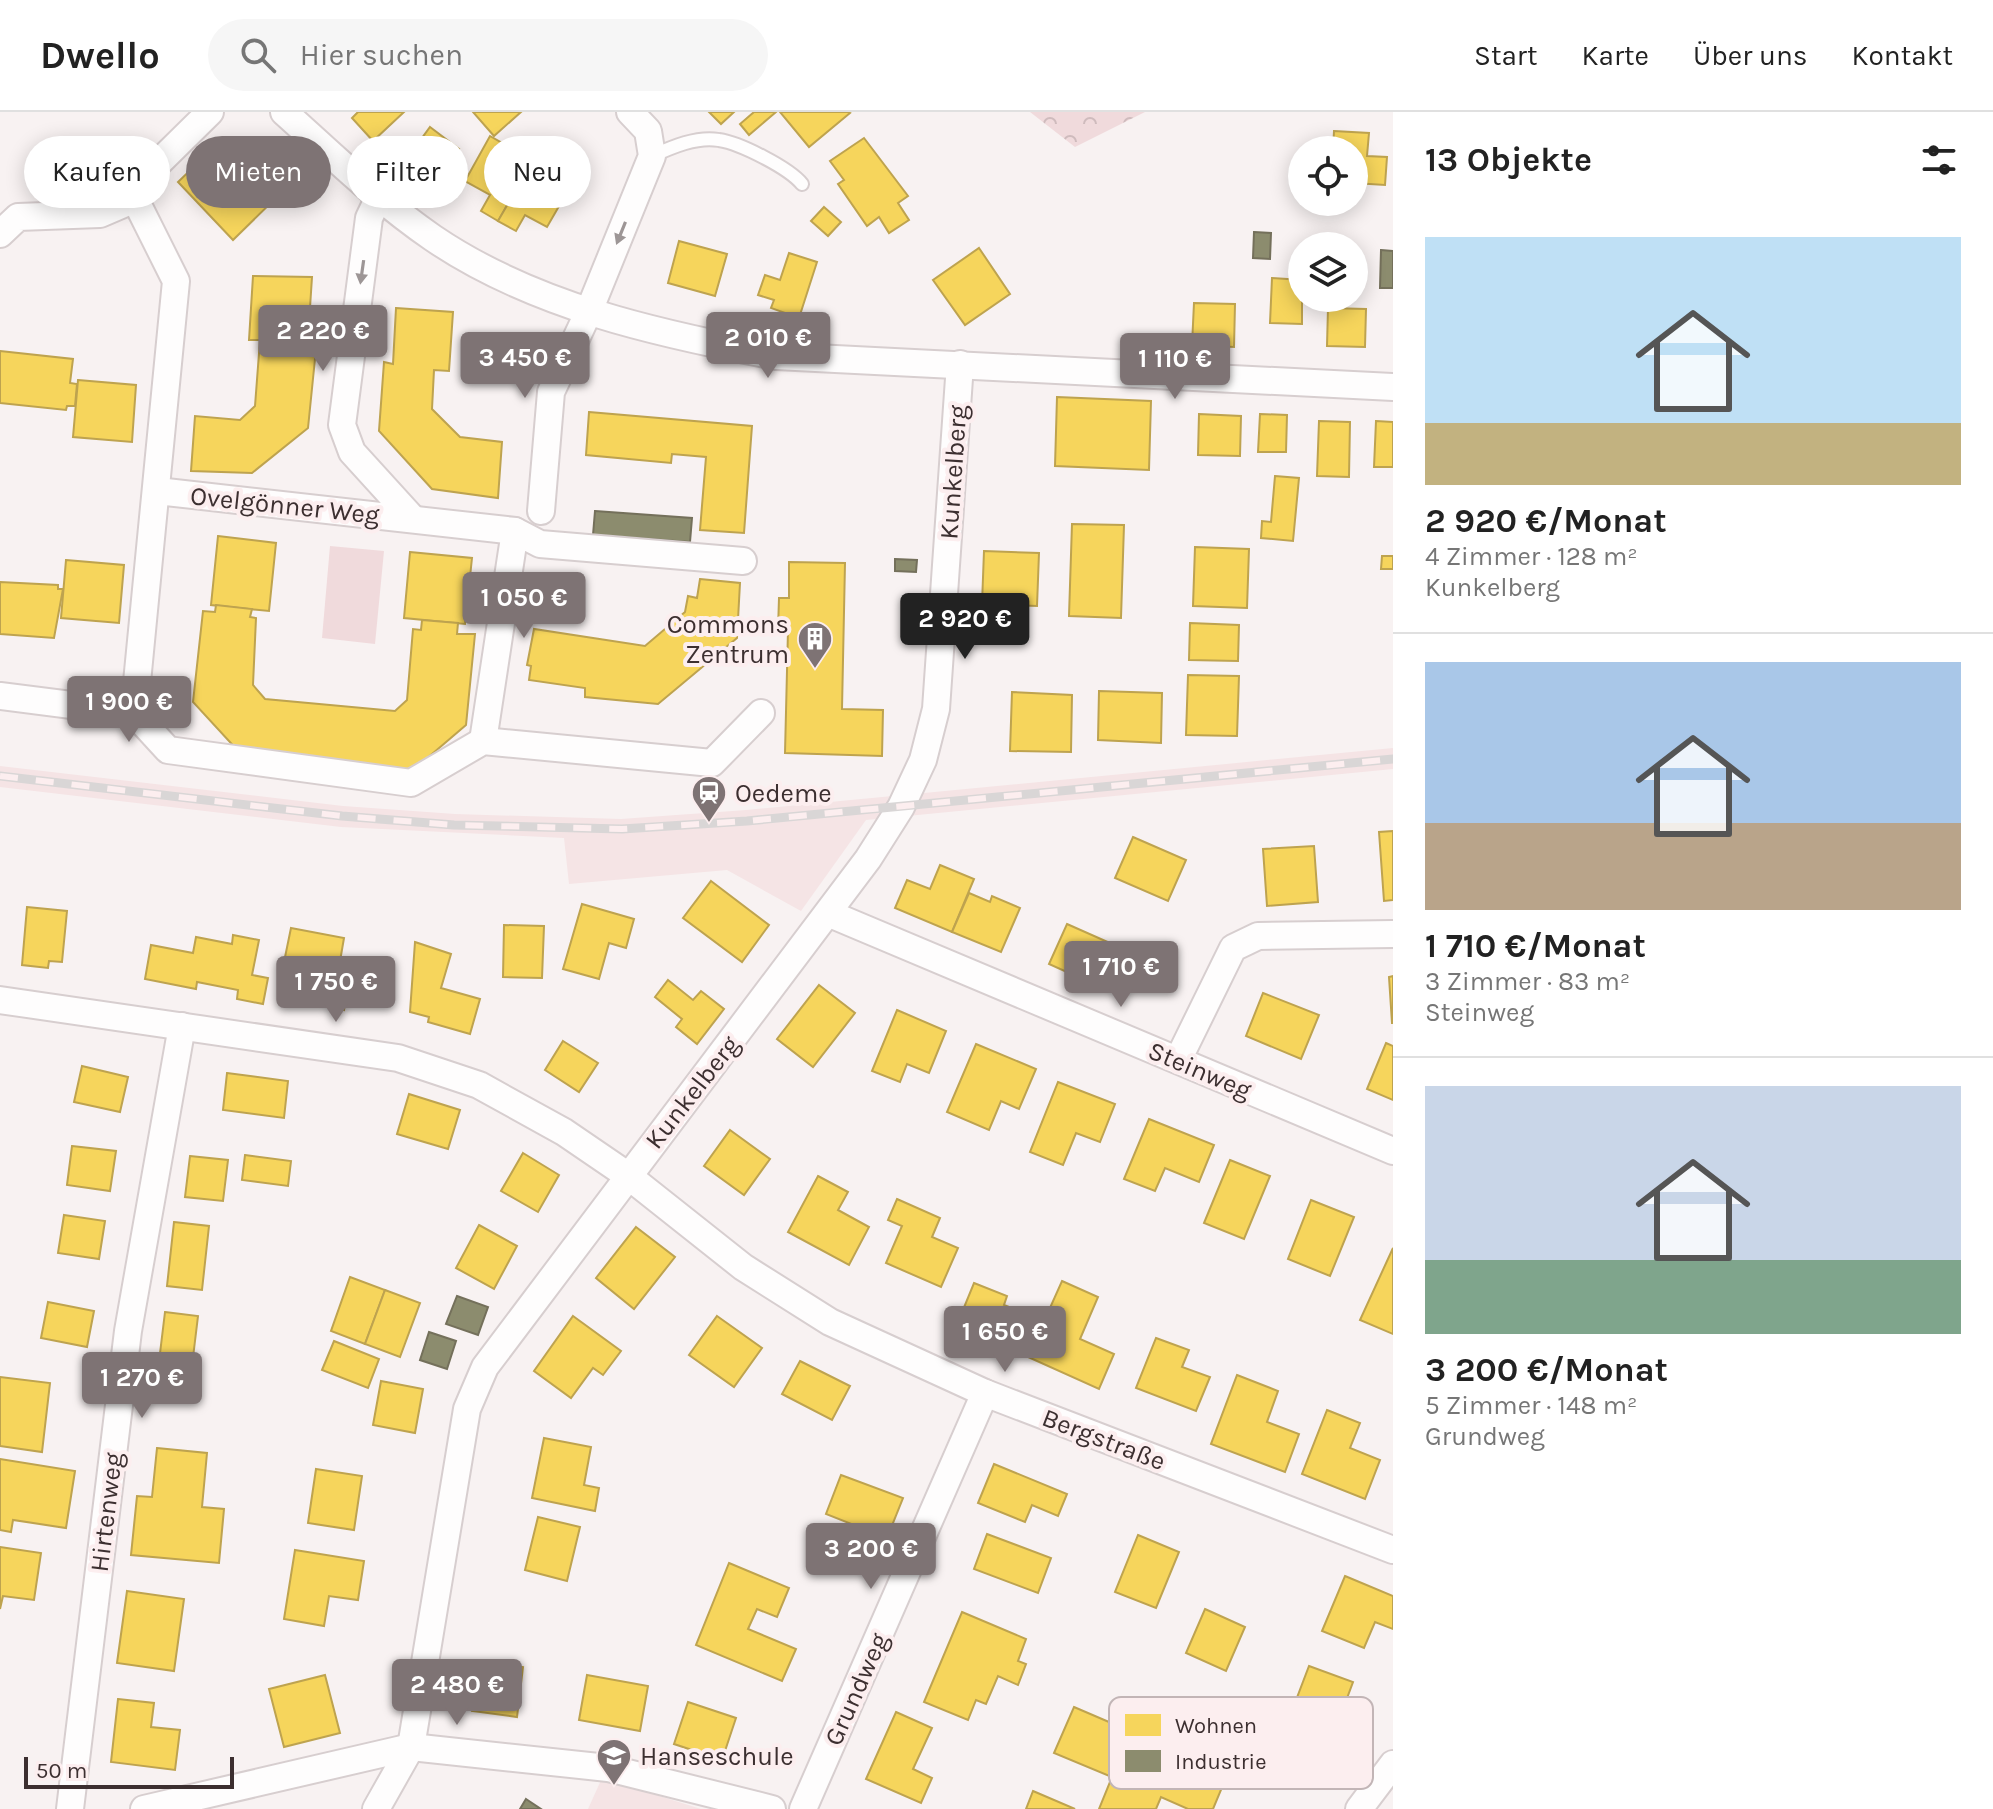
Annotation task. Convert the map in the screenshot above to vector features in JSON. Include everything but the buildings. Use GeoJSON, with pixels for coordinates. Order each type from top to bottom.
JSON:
{"type":"FeatureCollection","features":[{"type":"Feature","properties":{"kind":"street"},"geometry":{"type":"LineString","coordinates":[[170,151],[210,112]]}},
{"type":"Feature","properties":{"kind":"street"},"geometry":{"type":"LineString","coordinates":[[284,112],[347,168]]}},
{"type":"Feature","properties":{"kind":"street"},"geometry":{"type":"LineString","coordinates":[[541,511],[551,392],[589,311],[652,156],[648,131],[630,112]]}},
{"type":"Feature","properties":{"kind":"street"},"geometry":{"type":"LineString","coordinates":[[0,234],[18,217],[100,214],[114,208]]}},
{"type":"Feature","properties":{"kind":"street","name":"Ovelgönner Weg"},"geometry":{"type":"LineString","coordinates":[[134,713],[176,281],[140,208]]}},
{"type":"Feature","properties":{"kind":"street","name":"Ovelgönner Weg"},"geometry":{"type":"LineString","coordinates":[[374,208],[369,218],[342,425],[352,452],[413,519]]}},
{"type":"Feature","properties":{"kind":"street"},"geometry":{"type":"LineString","coordinates":[[393,208],[433,238],[492,273],[589,311],[692,340],[776,356],[1393,387]]}},
{"type":"Feature","properties":{"kind":"street","name":"Kunkelberg"},"geometry":{"type":"LineString","coordinates":[[376,1809],[411,1747],[467,1409],[485,1367],[627,1175],[830,914],[901,807],[923,760],[936,709],[960,364]]}},
{"type":"Feature","properties":{"kind":"street","name":"Ovelgönner Weg"},"geometry":{"type":"LineString","coordinates":[[157,491],[515,531],[540,544],[743,561]]}},
{"type":"Feature","properties":{"kind":"street"},"geometry":{"type":"LineString","coordinates":[[483,741],[515,531]]}},
{"type":"Feature","properties":{"kind":"street"},"geometry":{"type":"LineString","coordinates":[[0,696],[134,713],[168,750],[411,783],[483,741],[712,763],[761,713]]}},
{"type":"Feature","properties":{"kind":"street","name":"Steinweg"},"geometry":{"type":"LineString","coordinates":[[830,914],[1393,1151]]}},
{"type":"Feature","properties":{"kind":"street"},"geometry":{"type":"LineString","coordinates":[[1178,1060],[1233,948],[1258,936],[1393,934]]}},
{"type":"Feature","properties":{"kind":"street","name":"Bergstraße"},"geometry":{"type":"LineString","coordinates":[[0,1000],[398,1058],[466,1081],[564,1132],[627,1175],[743,1267],[830,1322],[985,1393],[1393,1550]]}},
{"type":"Feature","properties":{"kind":"street","name":"Hirtenweg"},"geometry":{"type":"LineString","coordinates":[[70,1809],[128,1331],[182,1026]]}},
{"type":"Feature","properties":{"kind":"street","name":"Grundweg"},"geometry":{"type":"LineString","coordinates":[[803,1809],[985,1393]]}},
{"type":"Feature","properties":{"kind":"street"},"geometry":{"type":"LineString","coordinates":[[144,1809],[411,1747],[608,1768],[772,1809]]}},
{"type":"Feature","properties":{"kind":"street"},"geometry":{"type":"LineString","coordinates":[[1359,1809],[1393,1764]]}},
{"type":"Feature","properties":{"kind":"lane"},"geometry":{"type":"LineString","coordinates":[[652,156],[680,144],[719,140],[792,171],[802,184]]}},
{"type":"Feature","properties":{"kind":"shaded area"},"geometry":{"type":"Polygon","coordinates":[[[1393,748],[1393,769],[866,820],[801,911],[727,870],[569,884],[564,838],[341,827],[0,787],[0,766],[343,806],[455,814],[621,819],[746,810],[1393,748]]]}},
{"type":"Feature","properties":{"kind":"shaded area","name":"Hanseschule"},"geometry":{"type":"Polygon","coordinates":[[[602,1778],[701,1809],[588,1809],[602,1778]]]}},
{"type":"Feature","properties":{"kind":"green space"},"geometry":{"type":"Polygon","coordinates":[[[1030,112],[1145,112],[1075,147],[1030,112]]]}},
{"type":"Feature","properties":{"kind":"green space"},"geometry":{"type":"Polygon","coordinates":[[[330,546],[384,551],[375,644],[322,638],[330,546]]]}},
{"type":"Feature","properties":{"kind":"railway"},"geometry":{"type":"LineString","coordinates":[[0,776],[342,816],[454,825],[622,829],[747,821],[1393,759]]}},
{"type":"Feature","properties":{"kind":"place","name":"Commons Zentrum"},"geometry":{"type":"Point","coordinates":[815,670]}},
{"type":"Feature","properties":{"kind":"place","name":"Oedeme"},"geometry":{"type":"Point","coordinates":[709,824]}},
{"type":"Feature","properties":{"kind":"place","name":"Hanseschule"},"geometry":{"type":"Point","coordinates":[614,1787]}}]}
